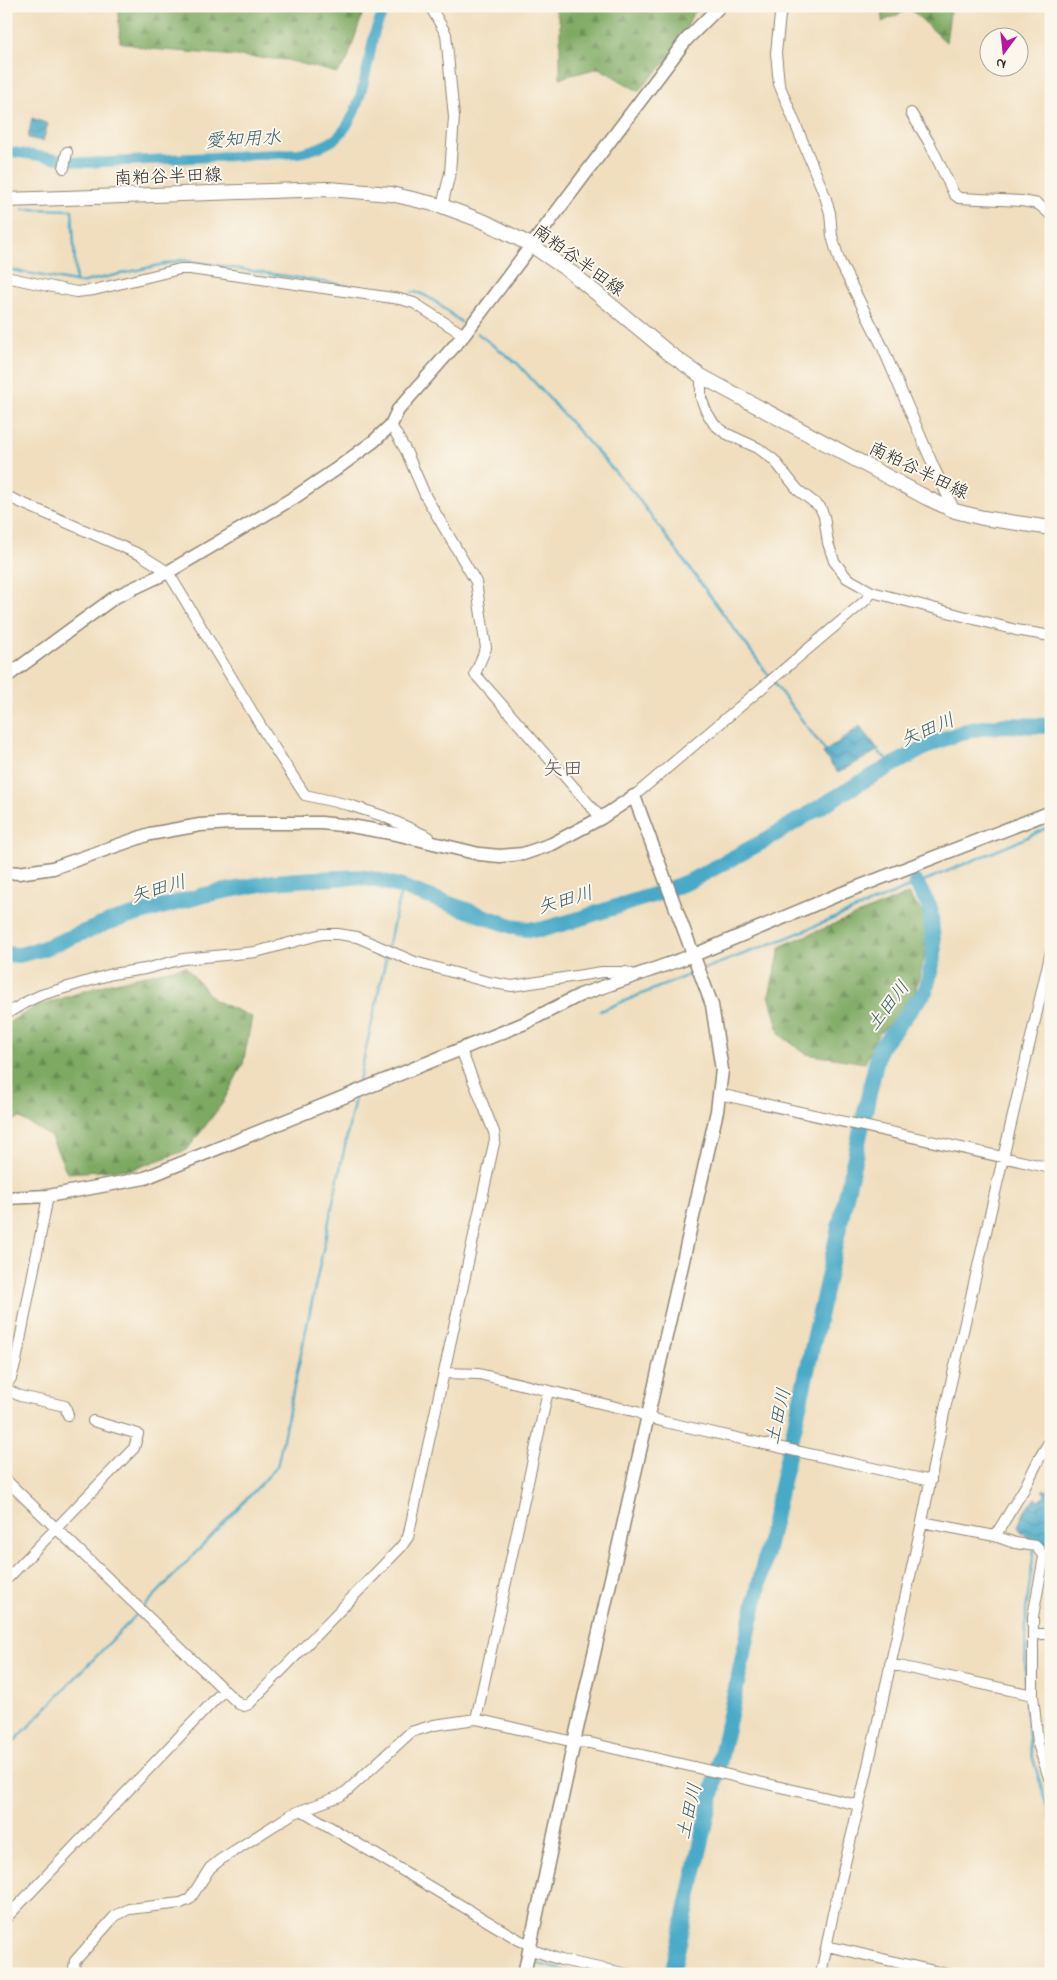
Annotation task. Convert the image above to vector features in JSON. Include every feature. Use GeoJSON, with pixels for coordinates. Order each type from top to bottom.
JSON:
{"type":"FeatureCollection","features":[{"type":"Feature","properties":{"kind":"main road","name":"南粕谷半田線"},"geometry":{"type":"LineString","coordinates":[[6,200],[328,189],[391,194],[442,206],[485,222],[531,245],[572,274],[670,354],[701,376],[927,498],[955,510],[982,518],[1051,528]]}},
{"type":"Feature","properties":{"kind":"street"},"geometry":{"type":"LineString","coordinates":[[430,6],[446,34],[454,117],[450,173],[442,206]]}},
{"type":"Feature","properties":{"kind":"street"},"geometry":{"type":"LineString","coordinates":[[6,677],[116,597],[168,572],[295,497],[336,470],[374,441],[391,425],[398,410],[464,335],[686,40],[720,6]]}},
{"type":"Feature","properties":{"kind":"street"},"geometry":{"type":"LineString","coordinates":[[781,6],[776,53],[779,84],[825,196],[830,213],[832,236],[839,260],[882,346],[935,470],[955,510]]}},
{"type":"Feature","properties":{"kind":"street"},"geometry":{"type":"LineString","coordinates":[[911,113],[930,144],[954,194],[959,198],[1022,201],[1038,204],[1051,215]]}},
{"type":"Feature","properties":{"kind":"street"},"geometry":{"type":"LineString","coordinates":[[64,168],[67,152]]}},
{"type":"Feature","properties":{"kind":"street"},"geometry":{"type":"LineString","coordinates":[[6,277],[76,292],[94,290],[180,269],[190,269],[400,299],[414,304],[464,335]]}},
{"type":"Feature","properties":{"kind":"street"},"geometry":{"type":"LineString","coordinates":[[701,376],[701,398],[710,419],[724,433],[758,448],[774,460],[798,490],[820,508],[824,516],[828,543],[834,561],[847,578],[872,592],[1016,630],[1051,636]]}},
{"type":"Feature","properties":{"kind":"street"},"geometry":{"type":"LineString","coordinates":[[391,425],[406,451],[426,497],[476,582],[486,648],[475,674],[601,818]]}},
{"type":"Feature","properties":{"kind":"street"},"geometry":{"type":"LineString","coordinates":[[6,496],[141,555],[168,572],[268,738],[305,795],[349,805],[383,816],[428,837],[430,843]]}},
{"type":"Feature","properties":{"kind":"street"},"geometry":{"type":"LineString","coordinates":[[6,872],[18,873],[53,868],[134,838],[200,825],[232,823],[321,823],[376,830],[479,854],[500,856],[523,854],[552,844],[601,818],[634,796],[866,600],[872,592]]}},
{"type":"Feature","properties":{"kind":"street"},"geometry":{"type":"LineString","coordinates":[[524,1974],[574,1742],[715,1120],[722,1070],[712,1005],[634,796]]}},
{"type":"Feature","properties":{"kind":"street"},"geometry":{"type":"LineString","coordinates":[[6,1198],[48,1196],[146,1178],[526,1023],[580,995],[694,955],[840,894],[1051,812]]}},
{"type":"Feature","properties":{"kind":"street"},"geometry":{"type":"LineString","coordinates":[[6,1014],[40,995],[112,974],[145,969],[183,959],[256,952],[330,934],[357,937],[415,962],[488,982],[512,986],[602,972],[626,972],[636,976]]}},
{"type":"Feature","properties":{"kind":"street"},"geometry":{"type":"LineString","coordinates":[[821,1974],[833,1913],[931,1481],[948,1394],[1051,951]]}},
{"type":"Feature","properties":{"kind":"street"},"geometry":{"type":"LineString","coordinates":[[6,1480],[239,1704],[244,1706],[249,1704],[401,1547],[408,1536],[494,1139],[494,1132],[461,1050]]}},
{"type":"Feature","properties":{"kind":"street"},"geometry":{"type":"LineString","coordinates":[[719,1094],[1051,1168]]}},
{"type":"Feature","properties":{"kind":"street"},"geometry":{"type":"LineString","coordinates":[[6,1385],[11,1378],[16,1361],[48,1196]]}},
{"type":"Feature","properties":{"kind":"street"},"geometry":{"type":"LineString","coordinates":[[444,1373],[479,1374],[637,1412],[647,1417],[931,1481]]}},
{"type":"Feature","properties":{"kind":"street"},"geometry":{"type":"LineString","coordinates":[[6,1389],[20,1396],[65,1406],[68,1415]]}},
{"type":"Feature","properties":{"kind":"street"},"geometry":{"type":"LineString","coordinates":[[476,1719],[548,1391]]}},
{"type":"Feature","properties":{"kind":"street"},"geometry":{"type":"LineString","coordinates":[[6,1580],[134,1448],[138,1434],[93,1421]]}},
{"type":"Feature","properties":{"kind":"street"},"geometry":{"type":"LineString","coordinates":[[995,1536],[1024,1489],[1051,1439]]}},
{"type":"Feature","properties":{"kind":"street"},"geometry":{"type":"LineString","coordinates":[[922,1522],[995,1536],[1014,1543],[1036,1546],[1044,1558],[1033,1616],[1033,1695],[1038,1744],[1051,1784]]}},
{"type":"Feature","properties":{"kind":"street"},"geometry":{"type":"LineString","coordinates":[[1034,1634],[1051,1634]]}},
{"type":"Feature","properties":{"kind":"street"},"geometry":{"type":"LineString","coordinates":[[890,1664],[1033,1695]]}},
{"type":"Feature","properties":{"kind":"street"},"geometry":{"type":"LineString","coordinates":[[7,1917],[224,1690]]}},
{"type":"Feature","properties":{"kind":"street"},"geometry":{"type":"LineString","coordinates":[[77,1974],[74,1967],[75,1961],[115,1916],[129,1909],[181,1903],[190,1899],[210,1868],[292,1814],[340,1796],[411,1732],[434,1725],[476,1719],[574,1742],[599,1745],[858,1805]]}},
{"type":"Feature","properties":{"kind":"street"},"geometry":{"type":"LineString","coordinates":[[302,1811],[530,1947],[561,1960],[628,1974]]}},
{"type":"Feature","properties":{"kind":"street"},"geometry":{"type":"LineString","coordinates":[[827,1946],[947,1974]]}},
{"type":"Feature","properties":{"kind":"green space"},"geometry":{"type":"Polygon","coordinates":[[[118,6],[365,6],[347,61],[337,73],[287,60],[150,49],[120,42],[118,6]]]}},
{"type":"Feature","properties":{"kind":"green space"},"geometry":{"type":"Polygon","coordinates":[[[554,6],[705,6],[693,13],[676,52],[638,91],[599,68],[560,78],[560,23],[554,6]]]}},
{"type":"Feature","properties":{"kind":"green space"},"geometry":{"type":"Polygon","coordinates":[[[883,6],[951,6],[946,42],[910,9],[882,22],[883,6]]]}},
{"type":"Feature","properties":{"kind":"green space"},"geometry":{"type":"Polygon","coordinates":[[[908,894],[926,917],[927,948],[913,999],[877,1036],[865,1063],[806,1054],[780,1035],[769,995],[781,946],[908,894]]]}},
{"type":"Feature","properties":{"kind":"green space"},"geometry":{"type":"Polygon","coordinates":[[[185,966],[214,1000],[252,1017],[243,1064],[222,1104],[187,1150],[134,1169],[67,1173],[51,1137],[20,1118],[6,1122],[6,1024],[35,1007],[107,984],[185,966]]]}},
{"type":"Feature","properties":{"kind":"water"},"geometry":{"type":"Polygon","coordinates":[[[32,118],[48,124],[43,141],[28,138],[32,118]]]}},
{"type":"Feature","properties":{"kind":"water"},"geometry":{"type":"Polygon","coordinates":[[[860,726],[879,750],[838,773],[823,753],[860,726]]]}},
{"type":"Feature","properties":{"kind":"water"},"geometry":{"type":"Polygon","coordinates":[[[1051,1483],[1050,1546],[1032,1540],[1018,1527],[1028,1507],[1036,1498],[1039,1500],[1044,1498],[1045,1493],[1042,1491],[1044,1489],[1047,1491],[1051,1483]]]}},
{"type":"Feature","properties":{"kind":"waterway","name":"愛知用水"},"geometry":{"type":"LineString","coordinates":[[6,151],[85,163],[299,153],[322,146],[335,139],[352,118],[366,74],[375,31],[387,6]]}},
{"type":"Feature","properties":{"kind":"waterway"},"geometry":{"type":"LineString","coordinates":[[23,209],[72,210],[76,282]]}},
{"type":"Feature","properties":{"kind":"waterway"},"geometry":{"type":"LineString","coordinates":[[6,269],[80,283],[182,260],[388,292]]}},
{"type":"Feature","properties":{"kind":"waterway"},"geometry":{"type":"LineString","coordinates":[[412,292],[432,299],[461,322]]}},
{"type":"Feature","properties":{"kind":"waterway"},"geometry":{"type":"LineString","coordinates":[[477,333],[518,364],[634,493],[770,677]]}},
{"type":"Feature","properties":{"kind":"waterway"},"geometry":{"type":"LineString","coordinates":[[773,682],[827,753]]}},
{"type":"Feature","properties":{"kind":"waterway","name":"矢田川"},"geometry":{"type":"LineString","coordinates":[[6,954],[19,955],[42,949],[109,922],[204,895],[272,882],[313,879],[360,877],[377,880],[517,928],[540,930],[662,892],[690,881],[764,841],[856,785],[933,743],[966,731],[982,728],[1005,725],[1051,726]]}},
{"type":"Feature","properties":{"kind":"waterway"},"geometry":{"type":"LineString","coordinates":[[875,749],[894,765]]}},
{"type":"Feature","properties":{"kind":"waterway"},"geometry":{"type":"LineString","coordinates":[[704,969],[789,937],[1015,843],[1051,826]]}},
{"type":"Feature","properties":{"kind":"waterway","name":"土田川"},"geometry":{"type":"LineString","coordinates":[[672,1974],[879,1049],[926,990],[932,964],[934,951],[930,908],[916,883]]}},
{"type":"Feature","properties":{"kind":"waterway"},"geometry":{"type":"LineString","coordinates":[[388,946],[402,887]]}},
{"type":"Feature","properties":{"kind":"waterway"},"geometry":{"type":"LineString","coordinates":[[358,1085],[387,954]]}},
{"type":"Feature","properties":{"kind":"waterway"},"geometry":{"type":"LineString","coordinates":[[600,1011],[696,972]]}},
{"type":"Feature","properties":{"kind":"waterway"},"geometry":{"type":"LineString","coordinates":[[143,1608],[277,1467],[355,1098]]}},
{"type":"Feature","properties":{"kind":"waterway"},"geometry":{"type":"LineString","coordinates":[[1025,1692],[1026,1611],[1034,1550]]}},
{"type":"Feature","properties":{"kind":"waterway"},"geometry":{"type":"LineString","coordinates":[[6,1750],[139,1612]]}},
{"type":"Feature","properties":{"kind":"waterway"},"geometry":{"type":"LineString","coordinates":[[1025,1697],[1030,1748],[1051,1821]]}},
{"type":"Feature","properties":{"kind":"waterway"},"geometry":{"type":"LineString","coordinates":[[531,1974],[534,1963],[578,1974]]}},
{"type":"Feature","properties":{"kind":"district","name":"矢田"},"geometry":{"type":"Point","coordinates":[563,768]}}]}
